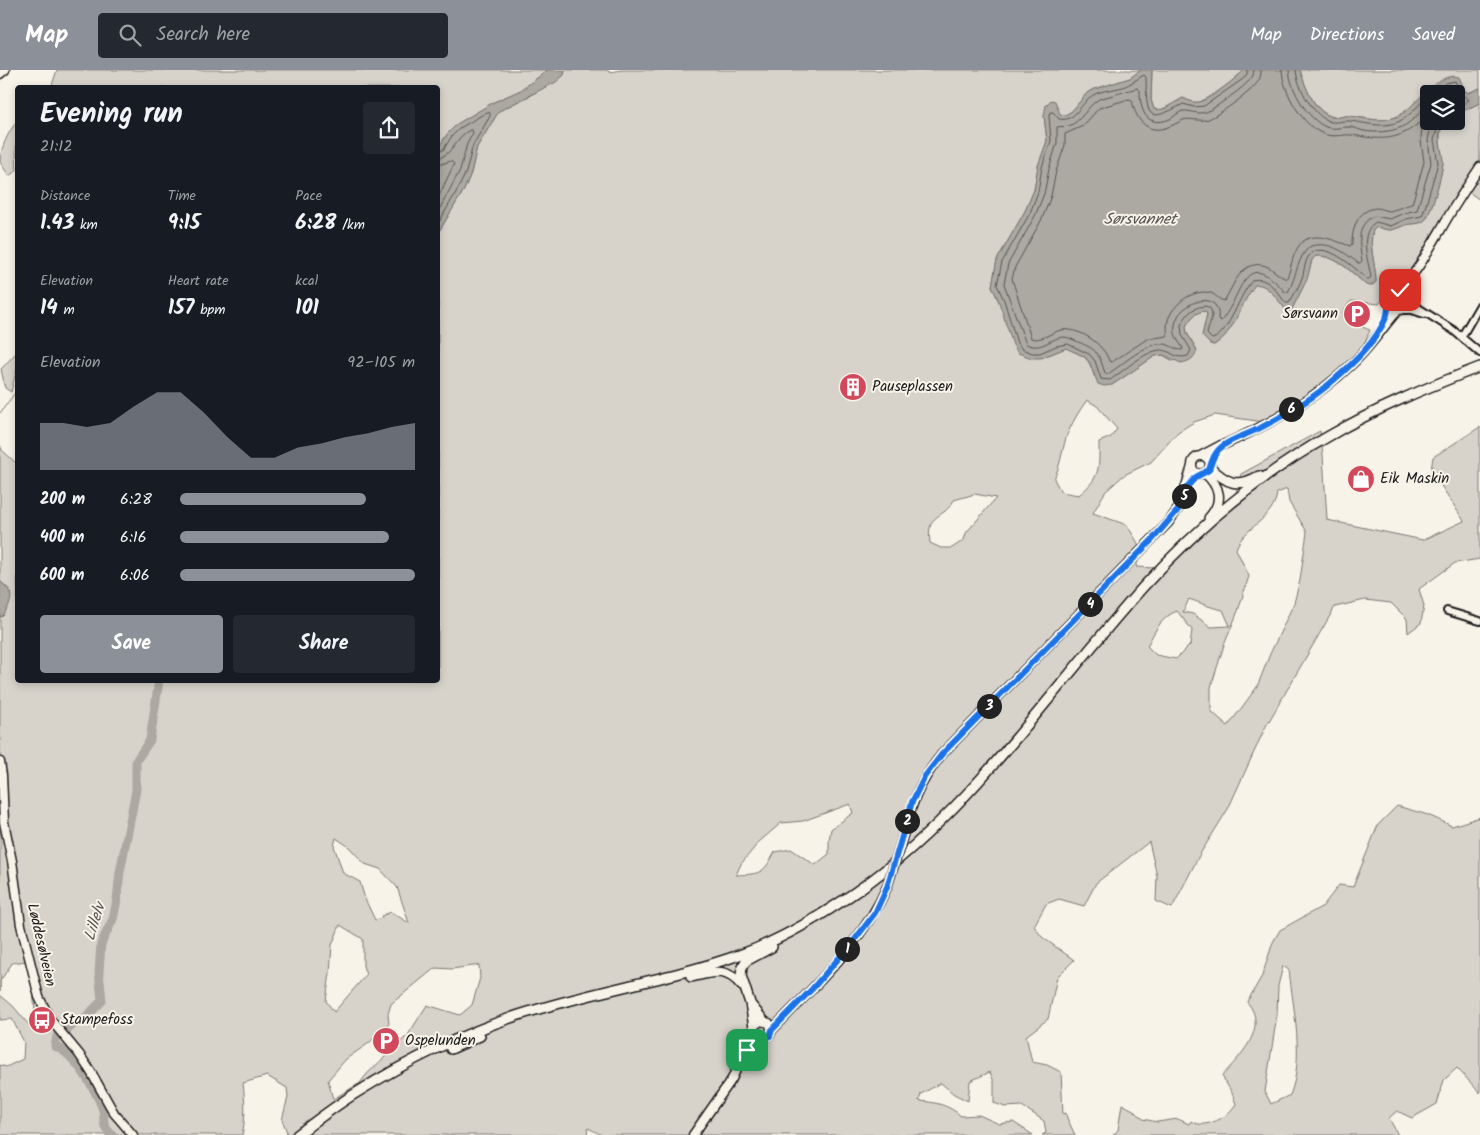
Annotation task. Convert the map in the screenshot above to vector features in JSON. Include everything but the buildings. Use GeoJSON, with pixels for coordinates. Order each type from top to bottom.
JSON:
{"type":"FeatureCollection","features":[{"type":"Feature","properties":{"kind":"highway"},"geometry":{"type":"LineString","coordinates":[[1182,547],[1242,495],[1365,416],[1431,386],[1480,367]]}},
{"type":"Feature","properties":{"kind":"highway"},"geometry":{"type":"LineString","coordinates":[[1327,439],[1430,392],[1480,372]]}},
{"type":"Feature","properties":{"kind":"highway"},"geometry":{"type":"LineString","coordinates":[[1207,470],[1224,480],[1236,483],[1251,481],[1294,460]]}},
{"type":"Feature","properties":{"kind":"highway"},"geometry":{"type":"LineString","coordinates":[[754,1029],[750,1003],[741,976],[742,967],[746,961],[855,898],[897,866],[941,828],[980,788],[1145,592],[1175,560],[1242,501],[1294,460]]}},
{"type":"Feature","properties":{"kind":"highway"},"geometry":{"type":"LineString","coordinates":[[297,1135],[354,1094],[405,1064],[463,1036],[519,1015],[692,970],[746,952],[798,928],[855,892],[898,860],[940,823],[979,782],[1138,593],[1214,513],[1217,505],[1218,491],[1207,470]]}},
{"type":"Feature","properties":{"kind":"highway"},"geometry":{"type":"LineString","coordinates":[[691,977],[746,958],[776,945]]}},
{"type":"Feature","properties":{"kind":"highway"},"geometry":{"type":"LineString","coordinates":[[307,1135],[357,1099],[410,1069],[465,1042],[518,1021],[554,1010],[691,977],[723,972],[732,975],[744,987]]}},
{"type":"Feature","properties":{"kind":"highway"},"geometry":{"type":"LineString","coordinates":[[750,1003],[765,1021]]}},
{"type":"Feature","properties":{"kind":"main road"},"geometry":{"type":"LineString","coordinates":[[0,74],[5,70]]}},
{"type":"Feature","properties":{"kind":"main road"},"geometry":{"type":"LineString","coordinates":[[743,1054],[752,1043],[768,1037],[786,1014],[812,989],[853,942],[875,913],[887,887],[912,802],[919,787],[942,754],[1157,535],[1178,510],[1194,458],[1262,427],[1321,390],[1353,363],[1380,330],[1400,310],[1407,307],[1409,291],[1417,270],[1480,167]]}},
{"type":"Feature","properties":{"kind":"main road"},"geometry":{"type":"LineString","coordinates":[[1380,330],[1389,310],[1390,296],[1407,282],[1417,270]]}},
{"type":"Feature","properties":{"kind":"main road"},"geometry":{"type":"LineString","coordinates":[[1396,291],[1403,291],[1409,300]]}},
{"type":"Feature","properties":{"kind":"main road"},"geometry":{"type":"LineString","coordinates":[[1389,303],[1392,308],[1400,310]]}},
{"type":"Feature","properties":{"kind":"main road"},"geometry":{"type":"LineString","coordinates":[[1186,488],[1196,477],[1207,470],[1215,454],[1223,445]]}},
{"type":"Feature","properties":{"kind":"main road"},"geometry":{"type":"LineString","coordinates":[[1202,455],[1207,458],[1207,470]]}},
{"type":"Feature","properties":{"kind":"main road"},"geometry":{"type":"LineString","coordinates":[[1192,466],[1194,471],[1207,470]]}},
{"type":"Feature","properties":{"kind":"main road","name":"Løddesølveien"},"geometry":{"type":"LineString","coordinates":[[0,762],[4,822],[12,861],[22,933],[39,997],[50,1019],[92,1072],[114,1113],[133,1135]]}},
{"type":"Feature","properties":{"kind":"main road"},"geometry":{"type":"LineString","coordinates":[[694,1135],[732,1080],[744,1048],[759,1022],[786,1014]]}},
{"type":"Feature","properties":{"kind":"main road"},"geometry":{"type":"LineString","coordinates":[[765,1021],[772,1030]]}},
{"type":"Feature","properties":{"kind":"main road"},"geometry":{"type":"LineString","coordinates":[[754,1029],[755,1035],[762,1039]]}},
{"type":"Feature","properties":{"kind":"street"},"geometry":{"type":"LineString","coordinates":[[1409,300],[1462,336],[1480,353]]}},
{"type":"Feature","properties":{"kind":"street"},"geometry":{"type":"LineString","coordinates":[[1462,336],[1480,305]]}},
{"type":"Feature","properties":{"kind":"street"},"geometry":{"type":"LineString","coordinates":[[1400,310],[1412,310],[1433,317]]}},
{"type":"Feature","properties":{"kind":"street"},"geometry":{"type":"LineString","coordinates":[[1447,611],[1480,621]]}},
{"type":"Feature","properties":{"kind":"shaded area"},"geometry":{"type":"Polygon","coordinates":[[[57,70],[548,70],[521,90],[494,102],[457,124],[440,145],[440,85],[52,85],[57,70]]]}},
{"type":"Feature","properties":{"kind":"shaded area"},"geometry":{"type":"Polygon","coordinates":[[[565,70],[606,70],[610,72],[622,70],[1141,70],[1130,78],[1087,93],[1072,111],[1065,115],[1044,116],[1047,141],[1038,166],[1034,190],[1025,211],[997,260],[992,286],[999,302],[1041,358],[1066,348],[1087,360],[1094,376],[1112,385],[1155,356],[1163,355],[1173,361],[1197,350],[1187,333],[1186,326],[1196,314],[1205,311],[1207,314],[1202,336],[1210,344],[1214,345],[1233,325],[1254,285],[1260,284],[1266,287],[1291,311],[1307,279],[1312,260],[1316,256],[1323,256],[1337,261],[1366,285],[1371,286],[1376,282],[1371,243],[1373,230],[1377,227],[1392,230],[1408,224],[1421,223],[1425,220],[1439,183],[1443,162],[1441,130],[1465,130],[1465,110],[1480,103],[1480,200],[1467,191],[1411,274],[1389,292],[1379,304],[1351,301],[1343,311],[1344,320],[1370,330],[1360,353],[1318,394],[1287,405],[1264,422],[1215,415],[1194,422],[1178,432],[1151,462],[1124,475],[1105,492],[1093,513],[1127,525],[1142,550],[1136,567],[1155,568],[1234,500],[1241,474],[1320,431],[1327,520],[1423,540],[1464,521],[1431,470],[1433,457],[1480,427],[1480,559],[1455,563],[1419,589],[1424,606],[1421,623],[1408,633],[1407,619],[1391,603],[1365,600],[1335,607],[1265,728],[1228,809],[1200,854],[1172,908],[1156,901],[1157,876],[1149,842],[1096,883],[1084,906],[1059,899],[1046,904],[1034,926],[1042,937],[1074,960],[1057,977],[1048,1019],[1026,1036],[1032,1062],[1047,1065],[1061,1072],[1063,1114],[1066,1113],[1075,1135],[1042,1135],[1046,1133],[1044,1121],[1022,1106],[1005,1107],[994,1103],[994,1082],[990,1072],[970,1081],[968,1101],[954,1094],[941,1083],[921,1094],[919,1101],[942,1105],[952,1109],[961,1116],[979,1115],[999,1124],[1013,1122],[1033,1135],[602,1135],[588,1128],[587,1135],[285,1135],[287,1132],[282,1120],[288,1097],[287,1088],[267,1076],[243,1083],[245,1109],[242,1135],[0,1135],[0,1065],[6,1067],[23,1059],[24,1042],[12,1019],[0,1020],[0,995],[13,1006],[29,1025],[36,1022],[32,980],[26,961],[12,963],[0,981],[0,617],[3,616],[11,591],[0,581],[0,445],[2,450],[15,462],[15,683],[440,683],[440,230],[464,190],[471,173],[477,147],[499,111],[531,95],[564,75],[565,70]],[[1087,400],[1066,438],[1054,479],[1061,492],[1079,495],[1086,489],[1097,472],[1099,442],[1111,437],[1117,429],[1097,406],[1087,400]],[[1287,489],[1277,493],[1275,502],[1265,517],[1245,535],[1236,549],[1249,576],[1211,687],[1211,711],[1228,726],[1257,687],[1294,603],[1300,580],[1307,532],[1289,502],[1287,489]],[[975,494],[954,500],[950,507],[936,517],[929,533],[930,543],[941,548],[952,548],[964,540],[966,533],[996,498],[975,494]],[[1189,599],[1183,612],[1193,614],[1211,627],[1230,626],[1223,610],[1189,599]],[[1177,611],[1159,625],[1147,646],[1156,655],[1176,659],[1190,645],[1192,630],[1177,611]],[[850,804],[803,821],[781,823],[759,842],[741,864],[736,875],[756,873],[764,869],[775,852],[791,849],[815,865],[829,854],[831,829],[853,813],[850,804]],[[336,838],[334,846],[343,873],[360,882],[365,899],[375,920],[391,912],[409,923],[397,887],[380,869],[365,864],[348,846],[336,838]],[[340,925],[332,945],[326,1001],[334,1012],[366,975],[363,966],[363,939],[340,925]],[[479,965],[452,969],[435,968],[391,1004],[388,1014],[389,1024],[369,1043],[346,1059],[328,1080],[333,1099],[360,1083],[408,1035],[427,1005],[460,1015],[472,1005],[480,978],[479,965]]]}},
{"type":"Feature","properties":{"kind":"shaded area"},"geometry":{"type":"Polygon","coordinates":[[[1152,70],[1244,70],[1212,96],[1200,102],[1183,98],[1159,111],[1154,109],[1151,100],[1152,70]]]}},
{"type":"Feature","properties":{"kind":"shaded area"},"geometry":{"type":"Polygon","coordinates":[[[1300,70],[1480,70],[1480,88],[1468,93],[1465,91],[1465,85],[1462,85],[1459,78],[1451,77],[1435,85],[1420,85],[1420,99],[1403,113],[1390,119],[1379,120],[1331,116],[1320,109],[1308,90],[1300,70]]]}},
{"type":"Feature","properties":{"kind":"shaded area"},"geometry":{"type":"Polygon","coordinates":[[[15,125],[15,172],[9,176],[0,162],[0,157],[15,125]]]}},
{"type":"Feature","properties":{"kind":"shaded area"},"geometry":{"type":"Polygon","coordinates":[[[15,354],[15,376],[11,392],[5,388],[1,369],[15,354]]]}},
{"type":"Feature","properties":{"kind":"shaded area"},"geometry":{"type":"Polygon","coordinates":[[[1397,806],[1428,815],[1452,826],[1480,817],[1480,1093],[1457,1068],[1444,1080],[1437,1104],[1412,1118],[1397,1111],[1389,1118],[1398,1135],[1113,1135],[1118,1130],[1122,1104],[1135,1111],[1143,1119],[1157,1122],[1178,1119],[1189,1124],[1191,1121],[1199,1124],[1213,1122],[1225,1116],[1232,1109],[1236,1104],[1222,1076],[1250,1042],[1254,1032],[1253,1012],[1247,1002],[1262,976],[1273,942],[1280,930],[1323,906],[1339,885],[1353,887],[1378,825],[1397,806]],[[1283,966],[1278,986],[1277,1015],[1265,1092],[1271,1104],[1290,1095],[1297,1066],[1297,1033],[1289,970],[1283,966]]]}},
{"type":"Feature","properties":{"kind":"water"},"geometry":{"type":"Polygon","coordinates":[[[548,70],[565,70],[564,75],[556,82],[499,111],[477,147],[471,173],[464,190],[440,230],[440,145],[457,124],[494,102],[521,90],[548,70]]]}},
{"type":"Feature","properties":{"kind":"water","name":"Sørsvannet"},"geometry":{"type":"Polygon","coordinates":[[[1141,70],[1152,70],[1151,100],[1154,109],[1158,110],[1183,98],[1200,102],[1212,96],[1244,70],[1300,70],[1315,104],[1331,117],[1348,116],[1379,120],[1390,119],[1403,113],[1420,98],[1420,130],[1440,130],[1443,161],[1430,210],[1423,222],[1392,230],[1377,227],[1373,230],[1371,243],[1376,282],[1371,286],[1366,285],[1337,261],[1323,256],[1316,256],[1312,260],[1307,279],[1291,311],[1288,312],[1269,290],[1260,285],[1255,285],[1233,325],[1214,345],[1210,344],[1202,336],[1207,314],[1205,311],[1196,314],[1186,326],[1187,333],[1197,350],[1195,356],[1187,361],[1181,363],[1163,355],[1155,356],[1112,385],[1104,386],[1098,384],[1090,363],[1085,357],[1066,348],[1041,358],[1032,358],[1018,353],[1013,345],[992,286],[997,260],[1025,211],[1034,190],[1038,166],[1047,141],[1044,116],[1046,105],[1051,100],[1055,101],[1060,114],[1065,115],[1072,111],[1087,93],[1130,78],[1141,70]]]}},
{"type":"Feature","properties":{"kind":"water","name":"Sørsvannet"},"geometry":{"type":"Polygon","coordinates":[[[1451,76],[1459,77],[1462,85],[1434,85],[1442,79],[1451,76]]]}},
{"type":"Feature","properties":{"kind":"water","name":"Sørsvannet"},"geometry":{"type":"Polygon","coordinates":[[[1480,88],[1480,103],[1465,110],[1465,91],[1468,93],[1480,88]]]}},
{"type":"Feature","properties":{"kind":"water"},"geometry":{"type":"Polygon","coordinates":[[[0,581],[11,597],[3,616],[0,617],[0,581]]]}},
{"type":"Feature","properties":{"kind":"waterway"},"geometry":{"type":"LineString","coordinates":[[0,413],[15,393]]}},
{"type":"Feature","properties":{"kind":"waterway","name":"Lillelv"},"geometry":{"type":"LineString","coordinates":[[112,1135],[105,1127],[103,1110],[90,1083],[77,1064],[63,1050],[55,1046],[57,1036],[63,1034],[74,1024],[81,1022],[102,1001],[99,972],[101,944],[113,919],[136,790],[136,761],[150,740],[159,683]]}},
{"type":"Feature","properties":{"kind":"place","name":"Sørsvann"},"geometry":{"type":"Point","coordinates":[1357,314]}},
{"type":"Feature","properties":{"kind":"place","name":"Pauseplassen"},"geometry":{"type":"Point","coordinates":[853,387]}},
{"type":"Feature","properties":{"kind":"place","name":"Eik Maskin"},"geometry":{"type":"Point","coordinates":[1361,479]}},
{"type":"Feature","properties":{"kind":"place","name":"Stampefoss"},"geometry":{"type":"Point","coordinates":[42,1020]}},
{"type":"Feature","properties":{"kind":"place","name":"Ospelunden"},"geometry":{"type":"Point","coordinates":[386,1041]}},
{"type":"Feature","properties":{"kind":"route"},"geometry":{"type":"LineString","coordinates":[[747,1050],[752,1043],[770,1036],[772,1030],[812,989],[853,942],[875,913],[887,887],[912,802],[925,776],[942,754],[1168,523],[1178,510],[1186,488],[1196,477],[1209,470],[1213,458],[1223,445],[1262,427],[1309,399],[1335,380],[1353,363],[1380,330],[1389,310],[1391,294],[1400,290]]}}]}
